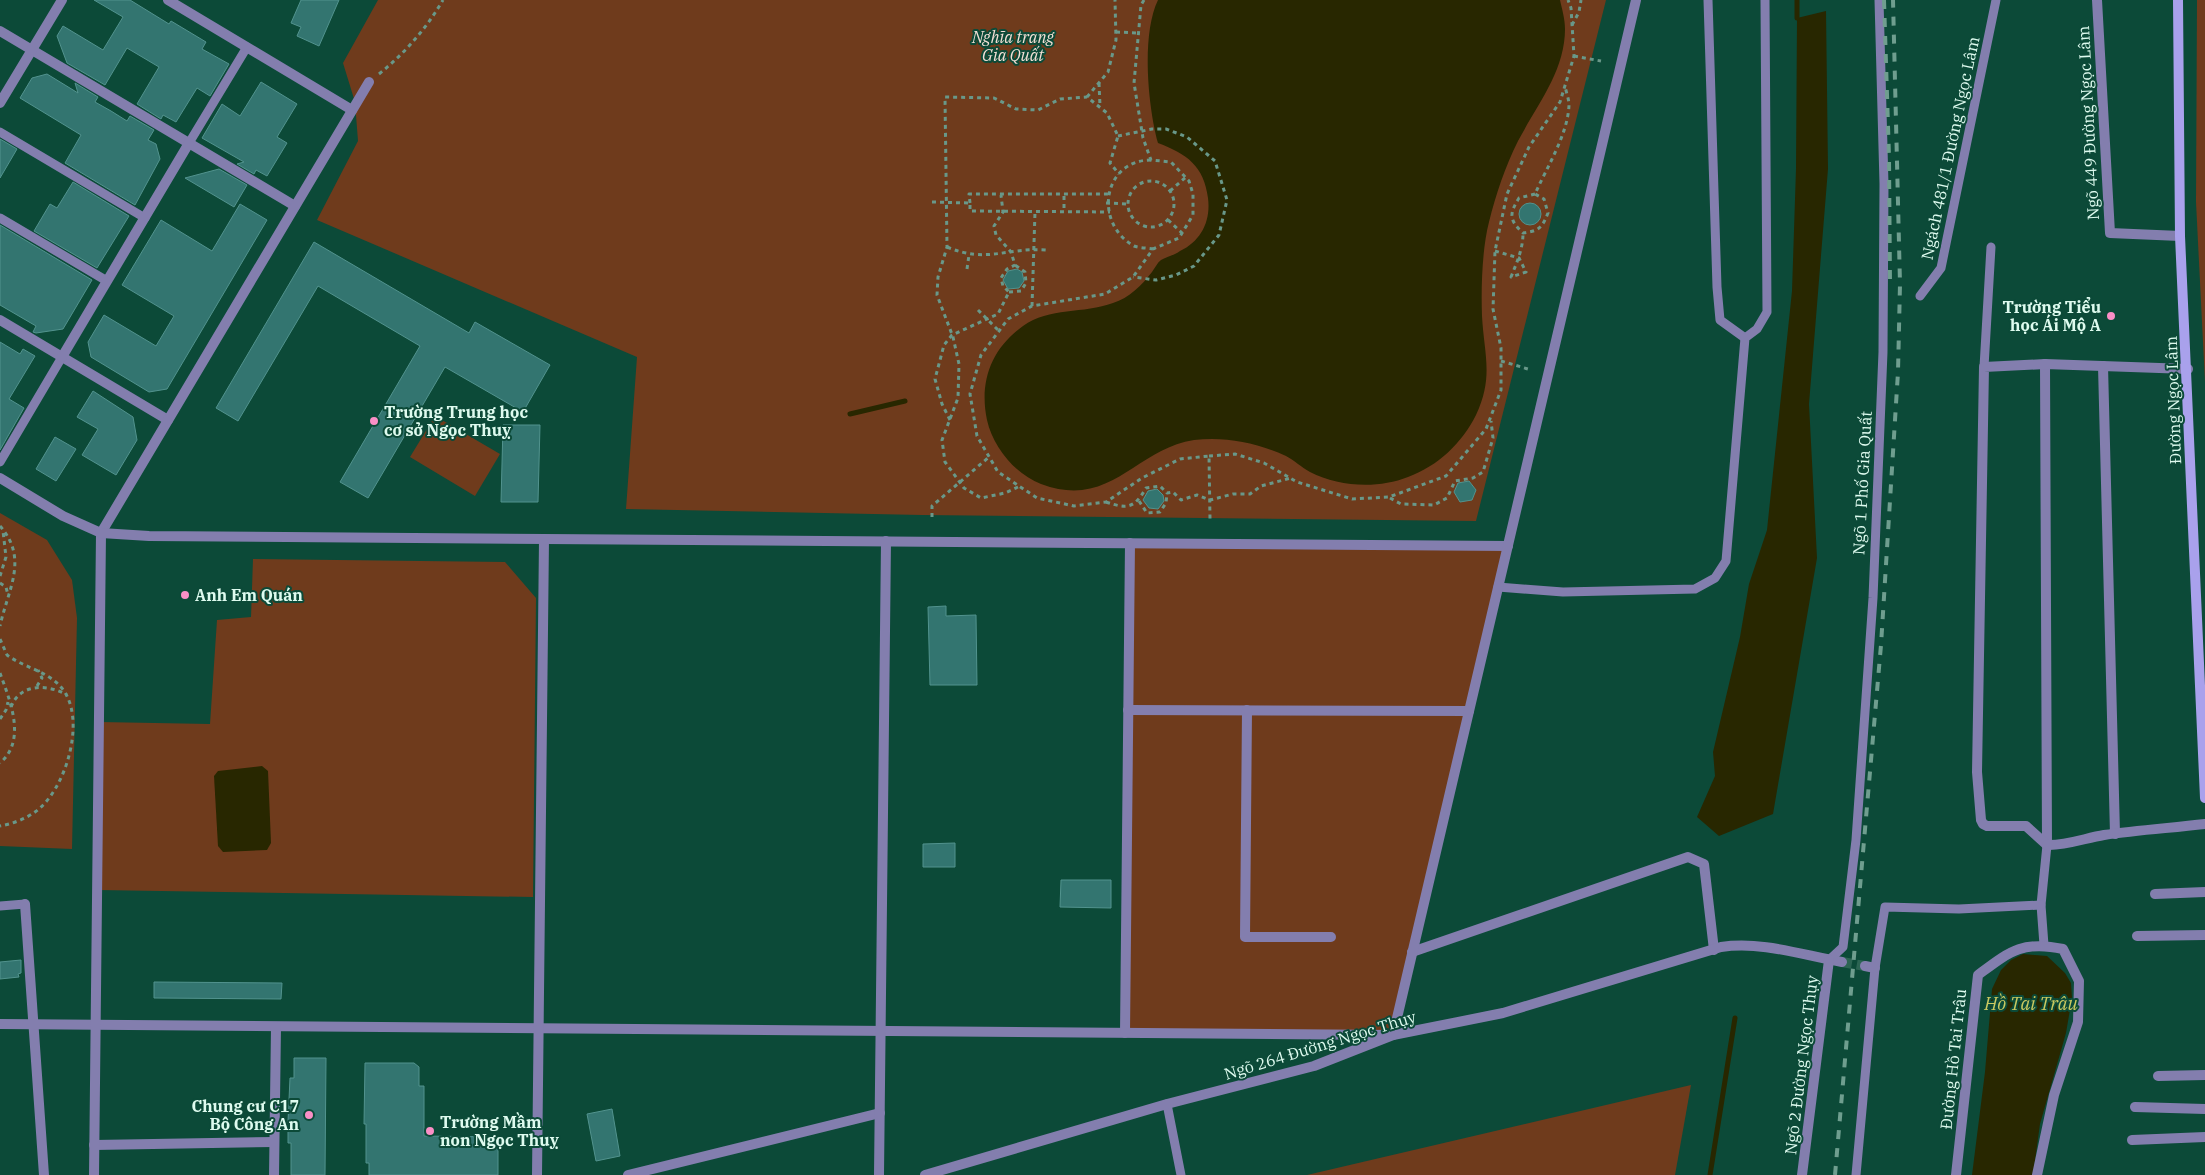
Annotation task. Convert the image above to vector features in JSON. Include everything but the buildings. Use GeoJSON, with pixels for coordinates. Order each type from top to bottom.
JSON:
{"type":"FeatureCollection","features":[{"type":"Feature","properties":{"kind":"main road","name":"Đường Ngọc Lâm"},"geometry":{"type":"LineString","coordinates":[[2178,0],[2180,236],[2188,369],[2205,798]]}},
{"type":"Feature","properties":{"kind":"street"},"geometry":{"type":"LineString","coordinates":[[0,103],[62,0]]}},
{"type":"Feature","properties":{"kind":"street"},"geometry":{"type":"LineString","coordinates":[[168,0],[352,110]]}},
{"type":"Feature","properties":{"kind":"street"},"geometry":{"type":"LineString","coordinates":[[0,1024],[1393,1035],[1636,0]]}},
{"type":"Feature","properties":{"kind":"street","name":"Ngõ 449 Đường Ngọc Lâm"},"geometry":{"type":"LineString","coordinates":[[2097,0],[2110,233],[2180,236]]}},
{"type":"Feature","properties":{"kind":"street"},"geometry":{"type":"LineString","coordinates":[[0,31],[295,206]]}},
{"type":"Feature","properties":{"kind":"street"},"geometry":{"type":"LineString","coordinates":[[94,1175],[101,533],[369,82]]}},
{"type":"Feature","properties":{"kind":"street"},"geometry":{"type":"LineString","coordinates":[[62,357],[189,143]]}},
{"type":"Feature","properties":{"kind":"street"},"geometry":{"type":"LineString","coordinates":[[0,320],[168,420]]}},
{"type":"Feature","properties":{"kind":"street"},"geometry":{"type":"LineString","coordinates":[[2188,369],[2044,364],[1984,367],[1977,772],[1981,820],[1984,824],[1987,826],[2026,826],[2047,846],[2056,846],[2075,840],[2116,834],[2205,824]]}},
{"type":"Feature","properties":{"kind":"street"},"geometry":{"type":"LineString","coordinates":[[2044,364],[2047,846]]}},
{"type":"Feature","properties":{"kind":"street"},"geometry":{"type":"LineString","coordinates":[[2103,366],[2116,834]]}},
{"type":"Feature","properties":{"kind":"street"},"geometry":{"type":"LineString","coordinates":[[0,478],[63,516],[101,533],[149,536],[1508,546]]}},
{"type":"Feature","properties":{"kind":"street"},"geometry":{"type":"LineString","coordinates":[[537,1175],[544,539]]}},
{"type":"Feature","properties":{"kind":"street"},"geometry":{"type":"LineString","coordinates":[[879,1175],[886,541]]}},
{"type":"Feature","properties":{"kind":"street"},"geometry":{"type":"LineString","coordinates":[[1125,1033],[1130,543]]}},
{"type":"Feature","properties":{"kind":"street"},"geometry":{"type":"LineString","coordinates":[[1128,710],[1469,711]]}},
{"type":"Feature","properties":{"kind":"street"},"geometry":{"type":"LineString","coordinates":[[1247,710],[1245,937],[1331,938]]}},
{"type":"Feature","properties":{"kind":"street"},"geometry":{"type":"LineString","coordinates":[[1412,952],[1688,857],[1704,864],[1714,950]]}},
{"type":"Feature","properties":{"kind":"street"},"geometry":{"type":"LineString","coordinates":[[2154,894],[2205,892]]}},
{"type":"Feature","properties":{"kind":"street"},"geometry":{"type":"LineString","coordinates":[[25,904],[44,1175]]}},
{"type":"Feature","properties":{"kind":"street"},"geometry":{"type":"LineString","coordinates":[[2137,936],[2205,935]]}},
{"type":"Feature","properties":{"kind":"street","name":"Ngõ 264 Đường Ngọc Thụy"},"geometry":{"type":"LineString","coordinates":[[925,1175],[1167,1104],[1314,1066],[1393,1035],[1503,1013],[1714,950],[1740,945],[1768,947],[1842,962]]}},
{"type":"Feature","properties":{"kind":"street"},"geometry":{"type":"LineString","coordinates":[[2037,1175],[2054,1095],[2078,1022],[2079,981],[2063,949],[2044,945]]}},
{"type":"Feature","properties":{"kind":"street","name":"Đường Hồ Tai Trâu"},"geometry":{"type":"LineString","coordinates":[[1956,1175],[1978,975],[2011,951],[2044,945]]}},
{"type":"Feature","properties":{"kind":"street","name":"Ngõ 2 Đường Ngọc Thụy"},"geometry":{"type":"LineString","coordinates":[[1802,1175],[1830,960]]}},
{"type":"Feature","properties":{"kind":"street"},"geometry":{"type":"LineString","coordinates":[[274,1175],[276,1026]]}},
{"type":"Feature","properties":{"kind":"street"},"geometry":{"type":"LineString","coordinates":[[2158,1076],[2205,1075]]}},
{"type":"Feature","properties":{"kind":"street"},"geometry":{"type":"LineString","coordinates":[[2135,1108],[2205,1109]]}},
{"type":"Feature","properties":{"kind":"street"},"geometry":{"type":"LineString","coordinates":[[628,1175],[880,1113]]}},
{"type":"Feature","properties":{"kind":"street"},"geometry":{"type":"LineString","coordinates":[[2132,1140],[2205,1137]]}},
{"type":"Feature","properties":{"kind":"street"},"geometry":{"type":"LineString","coordinates":[[94,1145],[274,1142]]}},
{"type":"Feature","properties":{"kind":"lane"},"geometry":{"type":"LineString","coordinates":[[1708,0],[1717,287],[1720,320],[1745,338]]}},
{"type":"Feature","properties":{"kind":"lane"},"geometry":{"type":"LineString","coordinates":[[1498,587],[1563,592],[1695,589],[1715,578],[1726,561],[1745,338],[1757,329],[1767,312],[1765,0]]}},
{"type":"Feature","properties":{"kind":"lane","name":"Ngõ 1 Phố Gia Quất"},"geometry":{"type":"LineString","coordinates":[[1830,960],[1843,947],[1856,840],[1872,598],[1883,342],[1884,184],[1879,0]]}},
{"type":"Feature","properties":{"kind":"lane","name":"Ngách 481/1 Đường Ngọc Lâm"},"geometry":{"type":"LineString","coordinates":[[1920,296],[1941,268],[1996,0]]}},
{"type":"Feature","properties":{"kind":"lane"},"geometry":{"type":"LineString","coordinates":[[189,143],[247,47]]}},
{"type":"Feature","properties":{"kind":"lane"},"geometry":{"type":"LineString","coordinates":[[0,132],[145,218]]}},
{"type":"Feature","properties":{"kind":"lane"},"geometry":{"type":"LineString","coordinates":[[0,218],[107,282]]}},
{"type":"Feature","properties":{"kind":"lane"},"geometry":{"type":"LineString","coordinates":[[1984,367],[1991,247]]}},
{"type":"Feature","properties":{"kind":"lane"},"geometry":{"type":"LineString","coordinates":[[0,462],[62,357]]}},
{"type":"Feature","properties":{"kind":"lane"},"geometry":{"type":"LineString","coordinates":[[2044,945],[2041,905],[2047,846]]}},
{"type":"Feature","properties":{"kind":"lane"},"geometry":{"type":"LineString","coordinates":[[0,906],[25,904]]}},
{"type":"Feature","properties":{"kind":"lane"},"geometry":{"type":"LineString","coordinates":[[1856,1175],[1870,967],[1885,907],[1959,909],[2041,905]]}},
{"type":"Feature","properties":{"kind":"lane"},"geometry":{"type":"LineString","coordinates":[[1167,1104],[1181,1175]]}},
{"type":"Feature","properties":{"kind":"path"},"geometry":{"type":"LineString","coordinates":[[369,82],[397,60],[430,23],[443,0]]}},
{"type":"Feature","properties":{"kind":"path"},"geometry":{"type":"LineString","coordinates":[[1087,97],[1108,72],[1116,32],[1116,0]]}},
{"type":"Feature","properties":{"kind":"path"},"geometry":{"type":"LineString","coordinates":[[1144,0],[1140,5],[1134,83],[1142,131],[1151,160]]}},
{"type":"Feature","properties":{"kind":"path"},"geometry":{"type":"LineString","coordinates":[[1106,502],[1142,478],[1180,459],[1235,454],[1264,463],[1297,482],[1352,499],[1389,497],[1446,476],[1486,429],[1501,390],[1500,348],[1493,309],[1495,251],[1507,194],[1529,147],[1560,102],[1574,56],[1568,0]]}},
{"type":"Feature","properties":{"kind":"path"},"geometry":{"type":"LineString","coordinates":[[1572,25],[1581,0]]}},
{"type":"Feature","properties":{"kind":"path"},"geometry":{"type":"LineString","coordinates":[[1116,32],[1138,33]]}},
{"type":"Feature","properties":{"kind":"path"},"geometry":{"type":"LineString","coordinates":[[1574,56],[1601,61]]}},
{"type":"Feature","properties":{"kind":"path"},"geometry":{"type":"LineString","coordinates":[[1099,83],[1100,107]]}},
{"type":"Feature","properties":{"kind":"path"},"geometry":{"type":"LineString","coordinates":[[1535,194],[1546,167],[1564,135],[1569,104],[1565,85]]}},
{"type":"Feature","properties":{"kind":"path"},"geometry":{"type":"LineString","coordinates":[[1019,486],[1005,493],[981,498],[964,488],[945,462],[942,440],[958,398],[959,364],[952,335],[937,295],[938,277],[947,247],[945,97],[994,98],[1016,110],[1038,110],[1060,99],[1087,97],[1107,112],[1118,136],[1110,163],[1119,174]]}},
{"type":"Feature","properties":{"kind":"path"},"geometry":{"type":"LineString","coordinates":[[1118,136],[1152,129],[1166,129],[1187,137],[1215,161],[1227,200],[1219,235],[1194,266],[1176,275],[1156,280],[1133,277]]}},
{"type":"Feature","properties":{"kind":"path"},"geometry":{"type":"LineString","coordinates":[[1154,249],[1135,246],[1116,230],[1106,203],[1114,178],[1138,160],[1171,162],[1189,181],[1193,194],[1192,215],[1179,238],[1154,249],[1133,277],[1105,294],[1032,306],[1008,319],[981,355],[970,394],[977,436],[998,472],[1037,498],[1074,506],[1106,502],[1118,506],[1130,506],[1139,501],[1146,488],[1160,486],[1167,493]]}},
{"type":"Feature","properties":{"kind":"path"},"geometry":{"type":"LineString","coordinates":[[1170,191],[1186,177]]}},
{"type":"Feature","properties":{"kind":"path"},"geometry":{"type":"LineString","coordinates":[[1144,182],[1159,182],[1170,191],[1174,205],[1168,220],[1162,225],[1146,227],[1132,219],[1128,204],[1132,190],[1144,182]]}},
{"type":"Feature","properties":{"kind":"path"},"geometry":{"type":"LineString","coordinates":[[1109,194],[1064,196],[970,194],[970,211],[1110,212]]}},
{"type":"Feature","properties":{"kind":"path"},"geometry":{"type":"LineString","coordinates":[[1535,194],[1544,200],[1548,213],[1542,228],[1535,232],[1523,233],[1515,226],[1512,209],[1519,198],[1535,194]]}},
{"type":"Feature","properties":{"kind":"path"},"geometry":{"type":"LineString","coordinates":[[1001,195],[1003,212],[994,226],[996,235],[1010,252],[1015,266],[1025,272],[1026,283],[1021,290],[1009,292]]}},
{"type":"Feature","properties":{"kind":"path"},"geometry":{"type":"LineString","coordinates":[[1064,196],[1064,212]]}},
{"type":"Feature","properties":{"kind":"path"},"geometry":{"type":"LineString","coordinates":[[932,202],[970,203]]}},
{"type":"Feature","properties":{"kind":"path"},"geometry":{"type":"LineString","coordinates":[[1106,203],[1128,204]]}},
{"type":"Feature","properties":{"kind":"path"},"geometry":{"type":"LineString","coordinates":[[1504,207],[1512,209]]}},
{"type":"Feature","properties":{"kind":"path"},"geometry":{"type":"LineString","coordinates":[[1032,306],[1035,212]]}},
{"type":"Feature","properties":{"kind":"path"},"geometry":{"type":"LineString","coordinates":[[1168,220],[1182,233]]}},
{"type":"Feature","properties":{"kind":"path"},"geometry":{"type":"LineString","coordinates":[[1495,251],[1519,258],[1526,272],[1511,277],[1519,258],[1523,245],[1523,233]]}},
{"type":"Feature","properties":{"kind":"path"},"geometry":{"type":"LineString","coordinates":[[947,247],[969,255],[988,256],[1034,249],[1046,250]]}},
{"type":"Feature","properties":{"kind":"path"},"geometry":{"type":"LineString","coordinates":[[967,269],[969,255]]}},
{"type":"Feature","properties":{"kind":"path"},"geometry":{"type":"LineString","coordinates":[[1009,292],[1003,286],[1001,278],[1007,269],[1015,266]]}},
{"type":"Feature","properties":{"kind":"path"},"geometry":{"type":"LineString","coordinates":[[950,420],[942,404],[935,379],[944,345],[952,335],[998,314],[1009,292]]}},
{"type":"Feature","properties":{"kind":"path"},"geometry":{"type":"LineString","coordinates":[[978,310],[999,331]]}},
{"type":"Feature","properties":{"kind":"path"},"geometry":{"type":"LineString","coordinates":[[1501,361],[1528,369]]}},
{"type":"Feature","properties":{"kind":"path"},"geometry":{"type":"LineString","coordinates":[[1389,497],[1401,504],[1434,505],[1447,498],[1455,481],[1473,478],[1483,472],[1493,438],[1490,420]]}},
{"type":"Feature","properties":{"kind":"path"},"geometry":{"type":"LineString","coordinates":[[973,439],[977,436]]}},
{"type":"Feature","properties":{"kind":"path"},"geometry":{"type":"LineString","coordinates":[[1209,456],[1210,519]]}},
{"type":"Feature","properties":{"kind":"path"},"geometry":{"type":"LineString","coordinates":[[932,517],[932,506],[989,457]]}},
{"type":"Feature","properties":{"kind":"path"},"geometry":{"type":"LineString","coordinates":[[1167,493],[1173,492],[1181,500],[1197,495],[1210,500],[1233,494],[1250,494],[1261,486],[1291,478]]}},
{"type":"Feature","properties":{"kind":"path"},"geometry":{"type":"LineString","coordinates":[[1139,501],[1147,513],[1160,512],[1166,503],[1167,493]]}},
{"type":"Feature","properties":{"kind":"path"},"geometry":{"type":"LineString","coordinates":[[0,576],[6,557],[1,527]]}},
{"type":"Feature","properties":{"kind":"path"},"geometry":{"type":"LineString","coordinates":[[0,626],[16,565],[11,541],[1,527]]}},
{"type":"Feature","properties":{"kind":"path"},"geometry":{"type":"LineString","coordinates":[[0,583],[4,584],[8,590],[8,598]]}},
{"type":"Feature","properties":{"kind":"path"},"geometry":{"type":"LineString","coordinates":[[0,639],[7,655],[38,670],[55,681],[70,702],[73,729],[69,758],[55,789],[36,812],[13,823],[0,826]]}},
{"type":"Feature","properties":{"kind":"path"},"geometry":{"type":"LineString","coordinates":[[11,707],[14,698],[41,682],[42,678],[38,670]]}},
{"type":"Feature","properties":{"kind":"path"},"geometry":{"type":"LineString","coordinates":[[0,675],[11,707],[15,737],[12,748],[0,763]]}},
{"type":"Feature","properties":{"kind":"path"},"geometry":{"type":"LineString","coordinates":[[32,688],[47,687],[67,696]]}},
{"type":"Feature","properties":{"kind":"path"},"geometry":{"type":"LineString","coordinates":[[0,719],[6,710],[9,700]]}},
{"type":"Feature","properties":{"kind":"green space","name":"Nghĩa trang Gia Quất"},"geometry":{"type":"Polygon","coordinates":[[[378,0],[1606,0],[1476,521],[922,515],[626,509],[637,357],[317,220],[358,141],[355,102],[343,63],[378,0]]]}},
{"type":"Feature","properties":{"kind":"green space"},"geometry":{"type":"Polygon","coordinates":[[[2197,0],[2205,0],[2205,382],[2196,202],[2197,0]]]}},
{"type":"Feature","properties":{"kind":"green space"},"geometry":{"type":"Polygon","coordinates":[[[435,416],[500,454],[475,496],[410,457],[435,416]]]}},
{"type":"Feature","properties":{"kind":"green space"},"geometry":{"type":"Polygon","coordinates":[[[0,513],[47,540],[72,580],[77,618],[72,849],[0,846],[0,513]]]}},
{"type":"Feature","properties":{"kind":"green space"},"geometry":{"type":"Polygon","coordinates":[[[1130,543],[1508,546],[1393,1035],[1125,1033],[1130,543]]]}},
{"type":"Feature","properties":{"kind":"green space"},"geometry":{"type":"Polygon","coordinates":[[[253,559],[505,562],[536,598],[533,897],[97,890],[99,722],[210,724],[217,620],[251,617],[253,559]]]}},
{"type":"Feature","properties":{"kind":"green space"},"geometry":{"type":"Polygon","coordinates":[[[1691,1085],[1675,1175],[1307,1175],[1691,1085]]]}},
{"type":"Feature","properties":{"kind":"water"},"geometry":{"type":"Polygon","coordinates":[[[1158,0],[1560,0],[1565,29],[1560,59],[1549,87],[1518,141],[1509,161],[1498,191],[1487,233],[1483,256],[1482,316],[1486,354],[1486,377],[1482,401],[1464,435],[1448,452],[1429,467],[1396,481],[1359,485],[1321,477],[1286,456],[1264,447],[1229,440],[1206,439],[1194,440],[1173,446],[1155,454],[1105,484],[1086,489],[1065,490],[1041,484],[1022,474],[1006,458],[994,440],[987,420],[985,406],[986,380],[995,356],[1012,335],[1033,320],[1044,316],[1090,309],[1124,298],[1144,282],[1161,260],[1194,242],[1206,222],[1209,206],[1203,177],[1186,157],[1158,143],[1154,128],[1149,91],[1148,51],[1149,32],[1158,0]]]}},
{"type":"Feature","properties":{"kind":"water"},"geometry":{"type":"Polygon","coordinates":[[[1826,11],[1828,169],[1809,404],[1817,558],[1773,814],[1719,836],[1697,817],[1715,776],[1713,752],[1740,637],[1749,584],[1767,530],[1792,291],[1796,169],[1797,18],[1826,11]]]}},
{"type":"Feature","properties":{"kind":"water"},"geometry":{"type":"Polygon","coordinates":[[[262,766],[268,771],[271,843],[267,850],[223,852],[218,846],[214,776],[218,771],[262,766]]]}},
{"type":"Feature","properties":{"kind":"water","name":"Hồ Tai Trâu"},"geometry":{"type":"Polygon","coordinates":[[[2023,954],[2047,956],[2065,973],[2071,983],[2072,998],[2066,1033],[2040,1124],[2033,1175],[1972,1175],[1985,1072],[1992,989],[2001,970],[2011,960],[2023,954]]]}},
{"type":"Feature","properties":{"kind":"waterway"},"geometry":{"type":"LineString","coordinates":[[1797,0],[1797,18]]}},
{"type":"Feature","properties":{"kind":"waterway"},"geometry":{"type":"LineString","coordinates":[[850,414],[905,401]]}},
{"type":"Feature","properties":{"kind":"waterway"},"geometry":{"type":"LineString","coordinates":[[1710,1175],[1735,1018]]}},
{"type":"Feature","properties":{"kind":"tunnel"},"geometry":{"type":"LineString","coordinates":[[1842,962],[1865,966]]}},
{"type":"Feature","properties":{"kind":"railway"},"geometry":{"type":"LineString","coordinates":[[1884,0],[1889,157],[1890,285]]}},
{"type":"Feature","properties":{"kind":"railway"},"geometry":{"type":"LineString","coordinates":[[1835,1175],[1881,645],[1898,372],[1900,284],[1893,0]]}},
{"type":"Feature","properties":{"kind":"place","name":"Trường Tiểu học Ái Mộ A"},"geometry":{"type":"Point","coordinates":[2111,316]}},
{"type":"Feature","properties":{"kind":"place","name":"Trường Trung học cơ sở Ngọc Thuỵ"},"geometry":{"type":"Point","coordinates":[374,421]}},
{"type":"Feature","properties":{"kind":"place","name":"Anh Em Quán"},"geometry":{"type":"Point","coordinates":[185,595]}},
{"type":"Feature","properties":{"kind":"place","name":"Chung cư C17 Bộ Công An"},"geometry":{"type":"Point","coordinates":[309,1115]}},
{"type":"Feature","properties":{"kind":"place","name":"Trường Mầm non Ngọc Thuỵ"},"geometry":{"type":"Point","coordinates":[430,1131]}}]}
